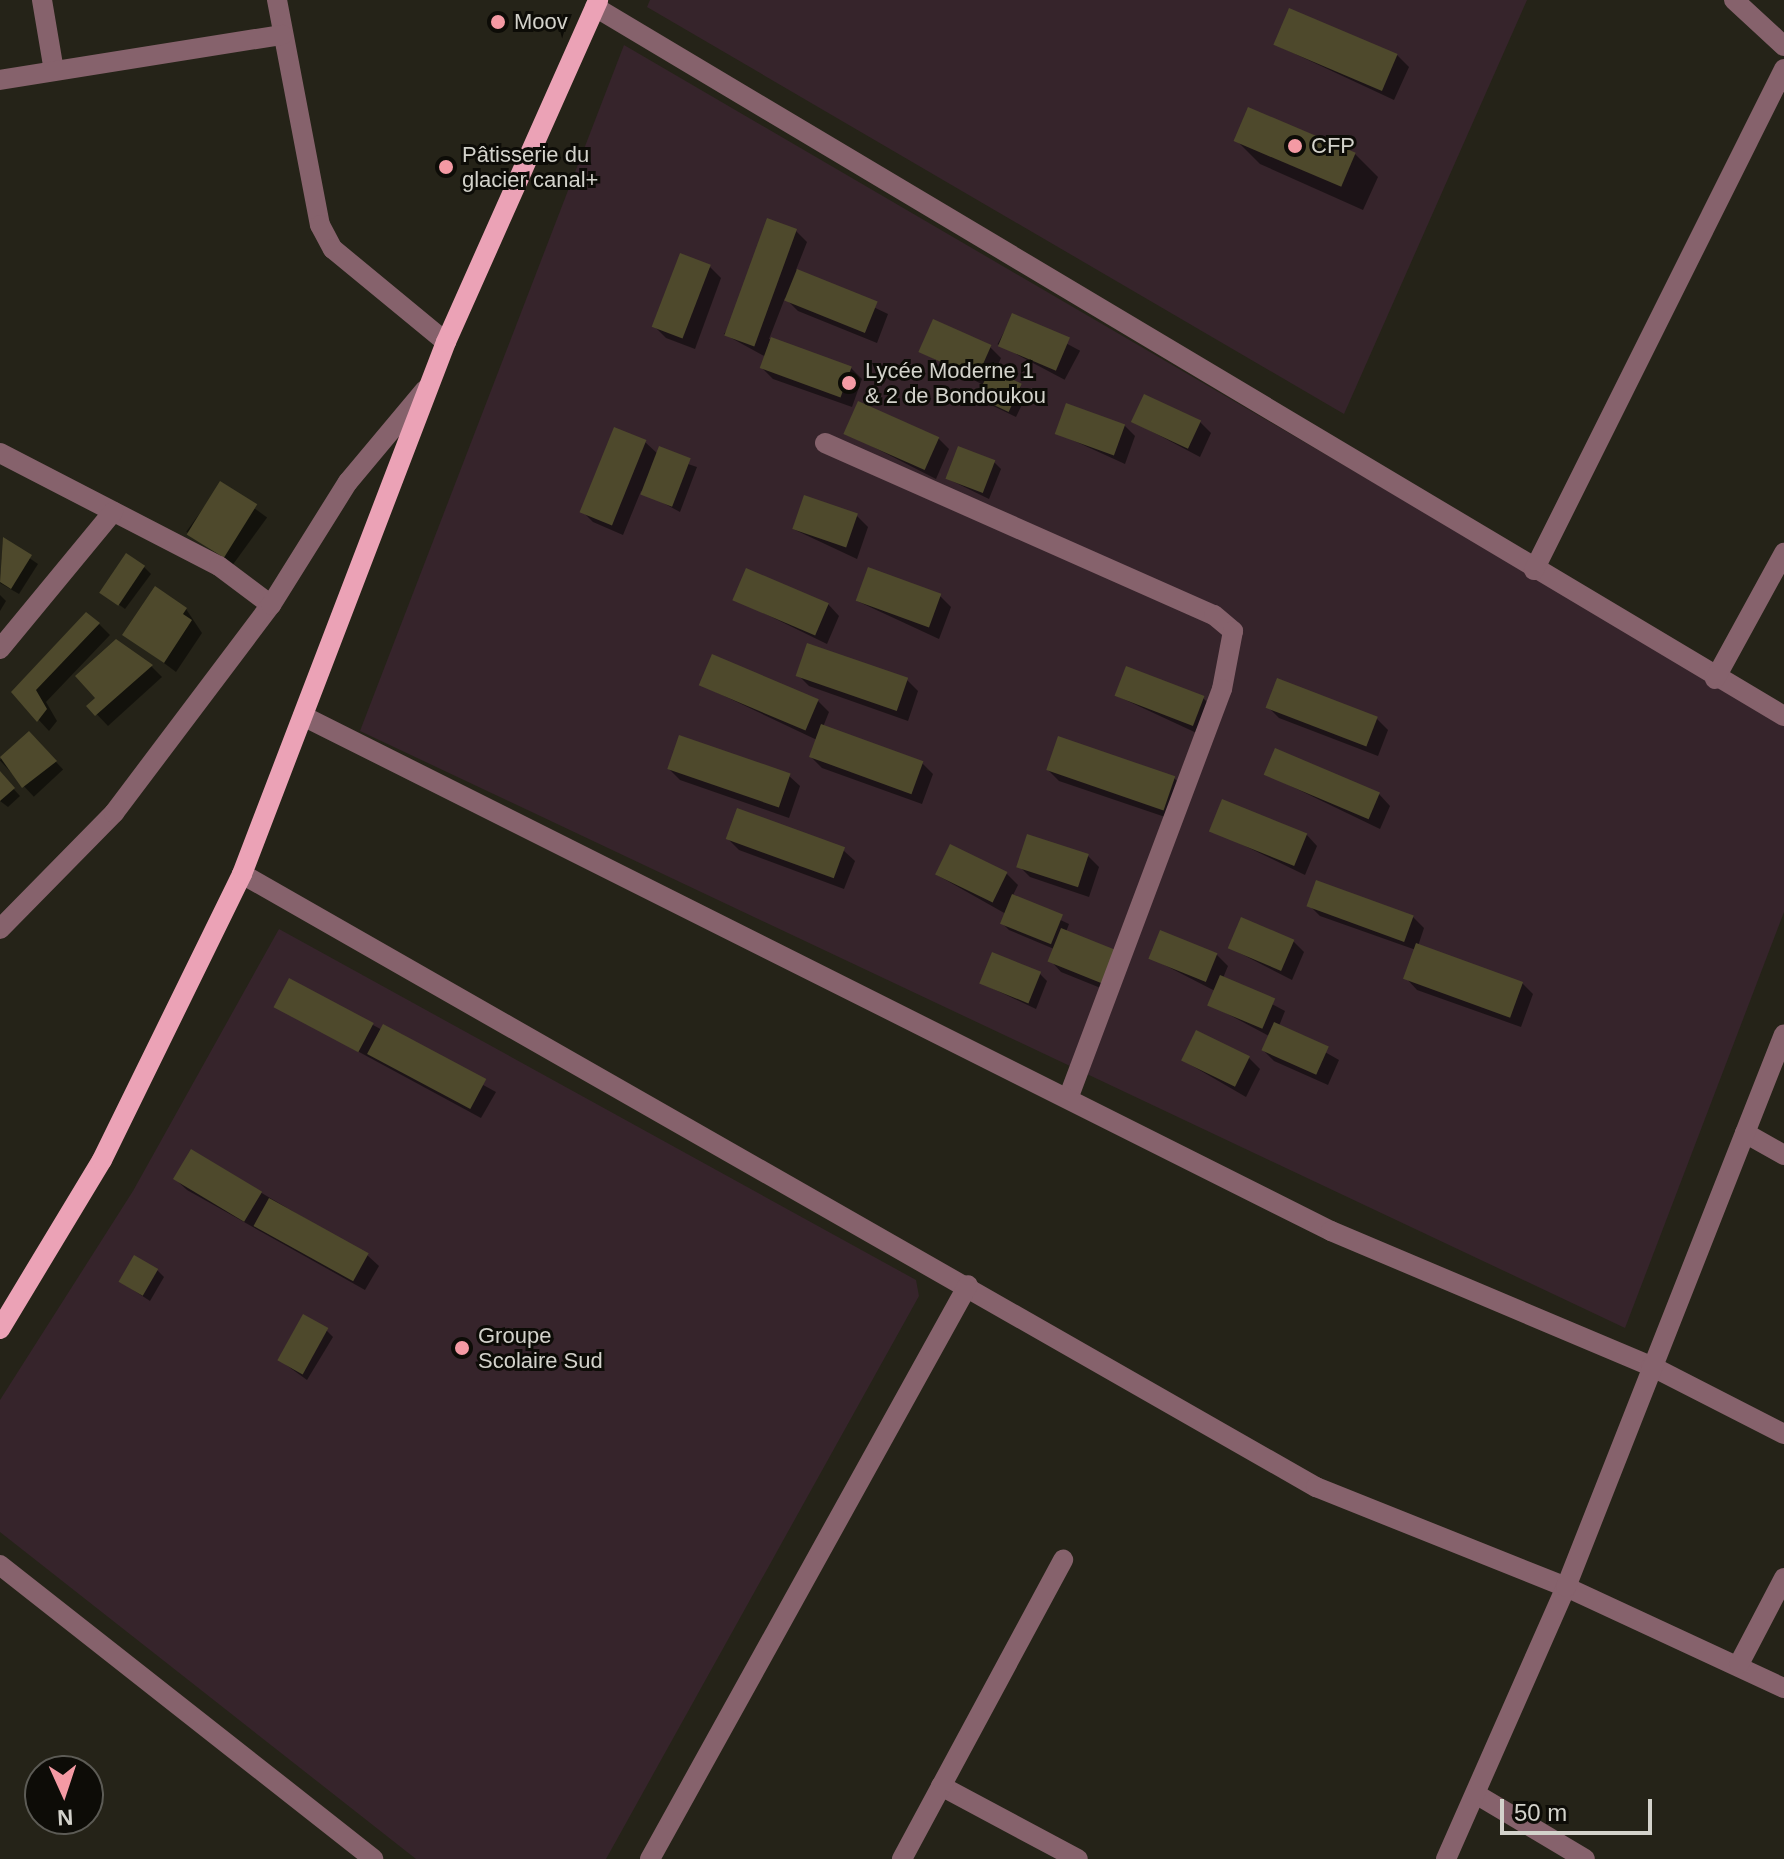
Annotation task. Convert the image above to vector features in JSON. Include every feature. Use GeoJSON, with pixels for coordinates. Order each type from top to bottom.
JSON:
{"type":"FeatureCollection","features":[{"type":"Feature","properties":{"kind":"main road"},"geometry":{"type":"LineString","coordinates":[[0,1329],[129,1108],[242,874],[446,342],[597,3]]}},
{"type":"Feature","properties":{"kind":"street"},"geometry":{"type":"LineString","coordinates":[[42,0],[54,71]]}},
{"type":"Feature","properties":{"kind":"street"},"geometry":{"type":"LineString","coordinates":[[277,0],[320,225],[333,249],[446,342]]}},
{"type":"Feature","properties":{"kind":"street"},"geometry":{"type":"LineString","coordinates":[[1734,0],[1784,46]]}},
{"type":"Feature","properties":{"kind":"street"},"geometry":{"type":"LineString","coordinates":[[597,3],[1715,679],[1784,716]]}},
{"type":"Feature","properties":{"kind":"street"},"geometry":{"type":"LineString","coordinates":[[0,80],[282,35]]}},
{"type":"Feature","properties":{"kind":"street"},"geometry":{"type":"LineString","coordinates":[[1534,570],[1784,69]]}},
{"type":"Feature","properties":{"kind":"street"},"geometry":{"type":"LineString","coordinates":[[0,929],[114,813],[271,605],[348,482],[430,385]]}},
{"type":"Feature","properties":{"kind":"street"},"geometry":{"type":"LineString","coordinates":[[825,443],[1214,615],[1233,631],[1222,689],[1069,1097]]}},
{"type":"Feature","properties":{"kind":"street"},"geometry":{"type":"LineString","coordinates":[[0,453],[219,566],[271,605]]}},
{"type":"Feature","properties":{"kind":"street"},"geometry":{"type":"LineString","coordinates":[[0,649],[113,512]]}},
{"type":"Feature","properties":{"kind":"street"},"geometry":{"type":"LineString","coordinates":[[1715,679],[1784,553]]}},
{"type":"Feature","properties":{"kind":"street"},"geometry":{"type":"LineString","coordinates":[[303,716],[1069,1097],[1331,1231],[1651,1366],[1784,1434]]}},
{"type":"Feature","properties":{"kind":"street"},"geometry":{"type":"LineString","coordinates":[[242,874],[1337,1498],[1566,1587],[1739,1664],[1784,1688]]}},
{"type":"Feature","properties":{"kind":"street"},"geometry":{"type":"LineString","coordinates":[[1446,1859],[1479,1796],[1566,1587],[1784,1034]]}},
{"type":"Feature","properties":{"kind":"street"},"geometry":{"type":"LineString","coordinates":[[1745,1133],[1784,1155]]}},
{"type":"Feature","properties":{"kind":"street"},"geometry":{"type":"LineString","coordinates":[[650,1859],[968,1285]]}},
{"type":"Feature","properties":{"kind":"street"},"geometry":{"type":"LineString","coordinates":[[902,1859],[1063,1560]]}},
{"type":"Feature","properties":{"kind":"street"},"geometry":{"type":"LineString","coordinates":[[0,1565],[373,1859]]}},
{"type":"Feature","properties":{"kind":"street"},"geometry":{"type":"LineString","coordinates":[[1739,1664],[1784,1578]]}},
{"type":"Feature","properties":{"kind":"street"},"geometry":{"type":"LineString","coordinates":[[941,1786],[1078,1859]]}},
{"type":"Feature","properties":{"kind":"street"},"geometry":{"type":"LineString","coordinates":[[1479,1796],[1585,1859]]}},
{"type":"Feature","properties":{"kind":"shaded area"},"geometry":{"type":"Polygon","coordinates":[[[650,0],[1527,0],[1344,414],[647,7],[650,0]]]}},
{"type":"Feature","properties":{"kind":"shaded area","name":"Lycée Moderne 1 & 2 de Bondoukou"},"geometry":{"type":"Polygon","coordinates":[[[624,45],[1784,722],[1784,912],[1625,1328],[360,731],[624,45]]]}},
{"type":"Feature","properties":{"kind":"shaded area","name":"Groupe Scolaire Sud"},"geometry":{"type":"Polygon","coordinates":[[[279,929],[916,1280],[919,1296],[606,1859],[416,1859],[0,1532],[0,1400],[133,1191],[279,929]]]}},
{"type":"Feature","properties":{"kind":"building"},"geometry":{"type":"Polygon","coordinates":[[[1289,8],[1398,54],[1382,91],[1273,45],[1289,8]]]}},
{"type":"Feature","properties":{"kind":"building","name":"CFP"},"geometry":{"type":"Polygon","coordinates":[[[1248,107],[1356,153],[1341,187],[1234,141],[1248,107]]]}},
{"type":"Feature","properties":{"kind":"building"},"geometry":{"type":"Polygon","coordinates":[[[767,218],[797,229],[754,346],[724,335],[767,218]]]}},
{"type":"Feature","properties":{"kind":"building"},"geometry":{"type":"Polygon","coordinates":[[[680,253],[711,265],[682,339],[652,327],[680,253]]]}},
{"type":"Feature","properties":{"kind":"building"},"geometry":{"type":"Polygon","coordinates":[[[797,269],[878,302],[865,333],[784,301],[797,269]]]}},
{"type":"Feature","properties":{"kind":"building"},"geometry":{"type":"Polygon","coordinates":[[[1012,313],[1070,338],[1056,371],[998,346],[1012,313]]]}},
{"type":"Feature","properties":{"kind":"building"},"geometry":{"type":"Polygon","coordinates":[[[933,319],[991,345],[977,378],[918,352],[933,319]]]}},
{"type":"Feature","properties":{"kind":"building"},"geometry":{"type":"Polygon","coordinates":[[[771,337],[852,366],[841,397],[760,368],[771,337]]]}},
{"type":"Feature","properties":{"kind":"building"},"geometry":{"type":"Polygon","coordinates":[[[990,369],[1022,384],[1009,412],[977,397],[990,369]]]}},
{"type":"Feature","properties":{"kind":"building"},"geometry":{"type":"Polygon","coordinates":[[[1144,394],[1201,421],[1188,449],[1131,422],[1144,394]]]}},
{"type":"Feature","properties":{"kind":"building"},"geometry":{"type":"Polygon","coordinates":[[[858,401],[939,437],[925,470],[843,434],[858,401]]]}},
{"type":"Feature","properties":{"kind":"building"},"geometry":{"type":"Polygon","coordinates":[[[1066,403],[1125,425],[1114,456],[1055,434],[1066,403]]]}},
{"type":"Feature","properties":{"kind":"building"},"geometry":{"type":"Polygon","coordinates":[[[614,427],[646,440],[612,525],[580,512],[614,427]]]}},
{"type":"Feature","properties":{"kind":"building"},"geometry":{"type":"Polygon","coordinates":[[[659,446],[691,458],[672,507],[640,495],[659,446]]]}},
{"type":"Feature","properties":{"kind":"building"},"geometry":{"type":"Polygon","coordinates":[[[958,446],[995,460],[983,493],[945,479],[958,446]]]}},
{"type":"Feature","properties":{"kind":"building"},"geometry":{"type":"Polygon","coordinates":[[[220,481],[257,504],[224,558],[187,534],[220,481]]]}},
{"type":"Feature","properties":{"kind":"building"},"geometry":{"type":"Polygon","coordinates":[[[804,495],[858,514],[846,548],[792,529],[804,495]]]}},
{"type":"Feature","properties":{"kind":"building"},"geometry":{"type":"Polygon","coordinates":[[[3,537],[32,555],[11,589],[0,582],[3,537]]]}},
{"type":"Feature","properties":{"kind":"building"},"geometry":{"type":"Polygon","coordinates":[[[126,553],[145,566],[118,606],[99,593],[126,553]]]}},
{"type":"Feature","properties":{"kind":"building"},"geometry":{"type":"Polygon","coordinates":[[[868,567],[941,594],[929,628],[856,601],[868,567]]]}},
{"type":"Feature","properties":{"kind":"building"},"geometry":{"type":"Polygon","coordinates":[[[746,568],[829,603],[815,635],[732,600],[746,568]]]}},
{"type":"Feature","properties":{"kind":"building"},"geometry":{"type":"Polygon","coordinates":[[[155,586],[187,608],[183,614],[192,620],[164,663],[122,635],[155,586]]]}},
{"type":"Feature","properties":{"kind":"building"},"geometry":{"type":"Polygon","coordinates":[[[86,612],[100,623],[36,690],[47,709],[37,722],[11,692],[86,612]]]}},
{"type":"Feature","properties":{"kind":"building"},"geometry":{"type":"Polygon","coordinates":[[[116,639],[153,665],[95,716],[86,706],[95,698],[75,676],[116,639]]]}},
{"type":"Feature","properties":{"kind":"building"},"geometry":{"type":"Polygon","coordinates":[[[807,643],[908,678],[897,711],[796,676],[807,643]]]}},
{"type":"Feature","properties":{"kind":"building"},"geometry":{"type":"Polygon","coordinates":[[[712,654],[819,699],[805,731],[699,685],[712,654]]]}},
{"type":"Feature","properties":{"kind":"building"},"geometry":{"type":"Polygon","coordinates":[[[1126,666],[1204,696],[1193,726],[1115,696],[1126,666]]]}},
{"type":"Feature","properties":{"kind":"building"},"geometry":{"type":"Polygon","coordinates":[[[1277,678],[1378,717],[1366,747],[1266,708],[1277,678]]]}},
{"type":"Feature","properties":{"kind":"building"},"geometry":{"type":"Polygon","coordinates":[[[821,724],[923,761],[911,794],[809,757],[821,724]]]}},
{"type":"Feature","properties":{"kind":"building"},"geometry":{"type":"Polygon","coordinates":[[[29,731],[57,761],[22,788],[0,757],[29,731]]]}},
{"type":"Feature","properties":{"kind":"building"},"geometry":{"type":"Polygon","coordinates":[[[679,735],[791,773],[779,807],[667,769],[679,735]]]}},
{"type":"Feature","properties":{"kind":"building"},"geometry":{"type":"Polygon","coordinates":[[[1058,736],[1175,776],[1164,810],[1046,770],[1058,736]]]}},
{"type":"Feature","properties":{"kind":"building"},"geometry":{"type":"Polygon","coordinates":[[[1275,748],[1380,793],[1369,819],[1264,775],[1275,748]]]}},
{"type":"Feature","properties":{"kind":"building"},"geometry":{"type":"Polygon","coordinates":[[[0,771],[15,788],[0,801],[0,771]]]}},
{"type":"Feature","properties":{"kind":"building"},"geometry":{"type":"Polygon","coordinates":[[[1222,799],[1307,833],[1294,866],[1209,831],[1222,799]]]}},
{"type":"Feature","properties":{"kind":"building"},"geometry":{"type":"Polygon","coordinates":[[[737,808],[845,847],[834,878],[726,839],[737,808]]]}},
{"type":"Feature","properties":{"kind":"building"},"geometry":{"type":"Polygon","coordinates":[[[1027,834],[1089,854],[1078,887],[1016,867],[1027,834]]]}},
{"type":"Feature","properties":{"kind":"building"},"geometry":{"type":"Polygon","coordinates":[[[950,844],[1008,872],[993,903],[935,875],[950,844]]]}},
{"type":"Feature","properties":{"kind":"building"},"geometry":{"type":"Polygon","coordinates":[[[1316,880],[1414,916],[1404,942],[1306,906],[1316,880]]]}},
{"type":"Feature","properties":{"kind":"building"},"geometry":{"type":"Polygon","coordinates":[[[1012,894],[1063,915],[1051,944],[1000,924],[1012,894]]]}},
{"type":"Feature","properties":{"kind":"building"},"geometry":{"type":"Polygon","coordinates":[[[1241,917],[1294,940],[1281,971],[1228,948],[1241,917]]]}},
{"type":"Feature","properties":{"kind":"building"},"geometry":{"type":"Polygon","coordinates":[[[1061,928],[1116,950],[1102,983],[1048,961],[1061,928]]]}},
{"type":"Feature","properties":{"kind":"building"},"geometry":{"type":"Polygon","coordinates":[[[1160,930],[1217,953],[1206,982],[1148,959],[1160,930]]]}},
{"type":"Feature","properties":{"kind":"building"},"geometry":{"type":"Polygon","coordinates":[[[1416,943],[1523,982],[1510,1018],[1403,979],[1416,943]]]}},
{"type":"Feature","properties":{"kind":"building"},"geometry":{"type":"Polygon","coordinates":[[[992,952],[1041,972],[1028,1003],[979,984],[992,952]]]}},
{"type":"Feature","properties":{"kind":"building"},"geometry":{"type":"Polygon","coordinates":[[[1220,975],[1275,998],[1262,1029],[1207,1005],[1220,975]]]}},
{"type":"Feature","properties":{"kind":"building"},"geometry":{"type":"Polygon","coordinates":[[[289,978],[374,1023],[358,1052],[274,1007],[289,978]]]}},
{"type":"Feature","properties":{"kind":"building"},"geometry":{"type":"Polygon","coordinates":[[[1274,1022],[1329,1046],[1316,1075],[1261,1050],[1274,1022]]]}},
{"type":"Feature","properties":{"kind":"building"},"geometry":{"type":"Polygon","coordinates":[[[383,1024],[486,1079],[470,1109],[367,1054],[383,1024]]]}},
{"type":"Feature","properties":{"kind":"building"},"geometry":{"type":"Polygon","coordinates":[[[1196,1030],[1250,1056],[1235,1087],[1181,1061],[1196,1030]]]}},
{"type":"Feature","properties":{"kind":"building"},"geometry":{"type":"Polygon","coordinates":[[[191,1149],[262,1192],[244,1222],[173,1179],[191,1149]]]}},
{"type":"Feature","properties":{"kind":"building"},"geometry":{"type":"Polygon","coordinates":[[[269,1198],[369,1253],[353,1281],[253,1226],[269,1198]]]}},
{"type":"Feature","properties":{"kind":"building"},"geometry":{"type":"Polygon","coordinates":[[[134,1255],[158,1269],[143,1296],[118,1282],[134,1255]]]}},
{"type":"Feature","properties":{"kind":"building"},"geometry":{"type":"Polygon","coordinates":[[[303,1314],[328,1328],[303,1374],[277,1360],[303,1314]]]}},
{"type":"Feature","properties":{"kind":"place","name":"Moov"},"geometry":{"type":"Point","coordinates":[498,22]}},
{"type":"Feature","properties":{"kind":"place","name":"CFP"},"geometry":{"type":"Point","coordinates":[1295,146]}},
{"type":"Feature","properties":{"kind":"place","name":"Pâtisserie du glacier canal+"},"geometry":{"type":"Point","coordinates":[446,167]}},
{"type":"Feature","properties":{"kind":"place","name":"Lycée Moderne 1 & 2 de Bondoukou"},"geometry":{"type":"Point","coordinates":[849,383]}},
{"type":"Feature","properties":{"kind":"place","name":"Groupe Scolaire Sud"},"geometry":{"type":"Point","coordinates":[462,1348]}}]}
